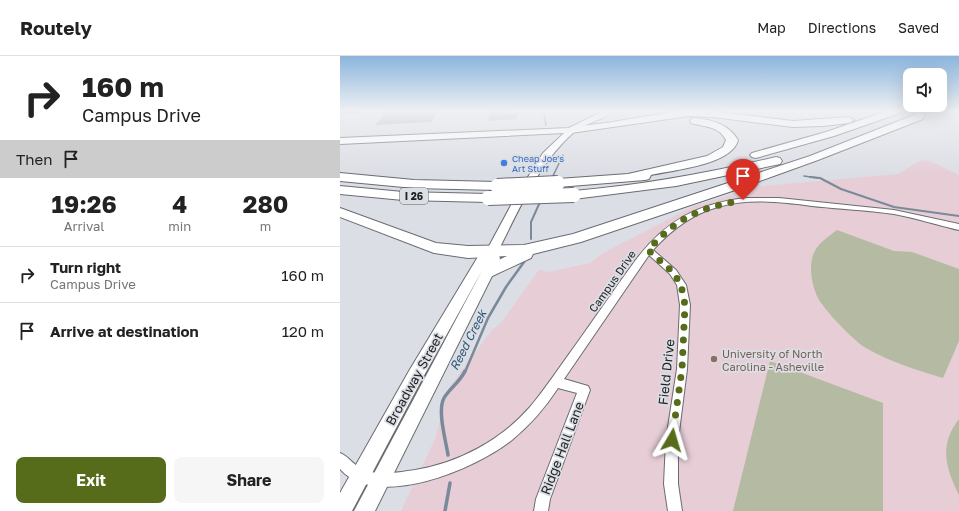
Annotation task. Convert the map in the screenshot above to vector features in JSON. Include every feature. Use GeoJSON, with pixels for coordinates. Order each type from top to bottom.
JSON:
{"type":"FeatureCollection","features":[{"type":"Feature","properties":{"kind":"highway"},"geometry":{"type":"LineString","coordinates":[[616,179],[710,159],[726,151],[732,144],[732,140],[726,132]]}},
{"type":"Feature","properties":{"kind":"highway","name":"I 26"},"geometry":{"type":"LineString","coordinates":[[340,177],[421,185],[497,186],[616,179],[671,173],[726,162],[835,132]]}},
{"type":"Feature","properties":{"kind":"highway","name":"I 26"},"geometry":{"type":"LineString","coordinates":[[340,190],[403,196],[488,198],[574,195],[677,183],[735,172],[843,141],[867,132]]}},
{"type":"Feature","properties":{"kind":"highway"},"geometry":{"type":"LineString","coordinates":[[340,212],[434,248],[468,252],[509,251],[538,247],[576,238],[775,172],[879,132]]}},
{"type":"Feature","properties":{"kind":"highway"},"geometry":{"type":"LineString","coordinates":[[488,272],[538,247]]}},
{"type":"Feature","properties":{"kind":"main road"},"geometry":{"type":"LineString","coordinates":[[340,141],[524,132]]}},
{"type":"Feature","properties":{"kind":"main road","name":"Broadway Street"},"geometry":{"type":"LineString","coordinates":[[364,511],[369,479],[415,376],[483,258],[492,251],[521,196],[546,155],[569,132]]}},
{"type":"Feature","properties":{"kind":"main road","name":"Broadway Street"},"geometry":{"type":"LineString","coordinates":[[341,511],[369,479],[488,272],[494,259],[492,251]]}},
{"type":"Feature","properties":{"kind":"street","name":"Campus Drive"},"geometry":{"type":"LineString","coordinates":[[369,479],[422,476],[450,469],[481,454],[504,439],[521,425],[556,382],[648,250],[664,233],[689,216],[718,204],[743,200],[769,199],[894,212],[959,227]]}},
{"type":"Feature","properties":{"kind":"street","name":"Field Drive"},"geometry":{"type":"LineString","coordinates":[[648,250],[673,272],[681,285],[685,305],[682,369],[672,440],[671,484],[675,511]]}},
{"type":"Feature","properties":{"kind":"street","name":"Ridge Hall Lane"},"geometry":{"type":"LineString","coordinates":[[541,511],[543,499],[584,390],[556,382]]}},
{"type":"Feature","properties":{"kind":"street"},"geometry":{"type":"LineString","coordinates":[[340,459],[348,470],[369,479]]}},
{"type":"Feature","properties":{"kind":"shaded area","name":"University of North Carolina - Asheville"},"geometry":{"type":"Polygon","coordinates":[[[921,160],[930,161],[959,175],[959,511],[401,511],[435,439],[448,389],[492,330],[501,323],[539,270],[549,272],[590,263],[605,252],[694,206],[762,186],[898,174],[921,160]]]}},
{"type":"Feature","properties":{"kind":"green space"},"geometry":{"type":"Polygon","coordinates":[[[837,230],[894,251],[912,252],[959,269],[959,341],[943,378],[894,362],[866,348],[847,333],[822,304],[818,298],[813,282],[811,270],[812,258],[818,246],[837,230]]]}},
{"type":"Feature","properties":{"kind":"green space"},"geometry":{"type":"Polygon","coordinates":[[[770,361],[883,403],[883,511],[733,511],[770,361]]]}},
{"type":"Feature","properties":{"kind":"green space"},"geometry":{"type":"Polygon","coordinates":[[[959,419],[959,495],[950,475],[946,456],[949,438],[959,419]]]}},
{"type":"Feature","properties":{"kind":"waterway","name":"Reed Creek"},"geometry":{"type":"LineString","coordinates":[[552,178],[563,155]]}},
{"type":"Feature","properties":{"kind":"waterway"},"geometry":{"type":"LineString","coordinates":[[804,176],[813,177]]}},
{"type":"Feature","properties":{"kind":"waterway"},"geometry":{"type":"LineString","coordinates":[[813,177],[820,178],[841,189],[894,207],[959,216]]}},
{"type":"Feature","properties":{"kind":"waterway"},"geometry":{"type":"LineString","coordinates":[[813,177],[818,178]]}},
{"type":"Feature","properties":{"kind":"waterway","name":"Reed Creek"},"geometry":{"type":"LineString","coordinates":[[531,239],[531,222],[540,202]]}},
{"type":"Feature","properties":{"kind":"waterway","name":"Reed Creek"},"geometry":{"type":"LineString","coordinates":[[465,372],[488,318],[506,287],[524,262]]}},
{"type":"Feature","properties":{"kind":"waterway","name":"Reed Creek"},"geometry":{"type":"LineString","coordinates":[[448,455],[441,410],[442,404],[446,395],[465,371]]}},
{"type":"Feature","properties":{"kind":"waterway","name":"Reed Creek"},"geometry":{"type":"LineString","coordinates":[[445,511],[450,483]]}},
{"type":"Feature","properties":{"kind":"place","name":"Cheap Joe's Art Stuff"},"geometry":{"type":"Point","coordinates":[504,163]}},
{"type":"Feature","properties":{"kind":"place","name":"University of North Carolina - Asheville"},"geometry":{"type":"Point","coordinates":[714,359]}},
{"type":"Feature","properties":{"kind":"route"},"geometry":{"type":"LineString","coordinates":[[672,440],[682,369],[685,305],[681,285],[673,272],[648,250],[664,233],[689,216],[718,204],[743,200]]}}]}
